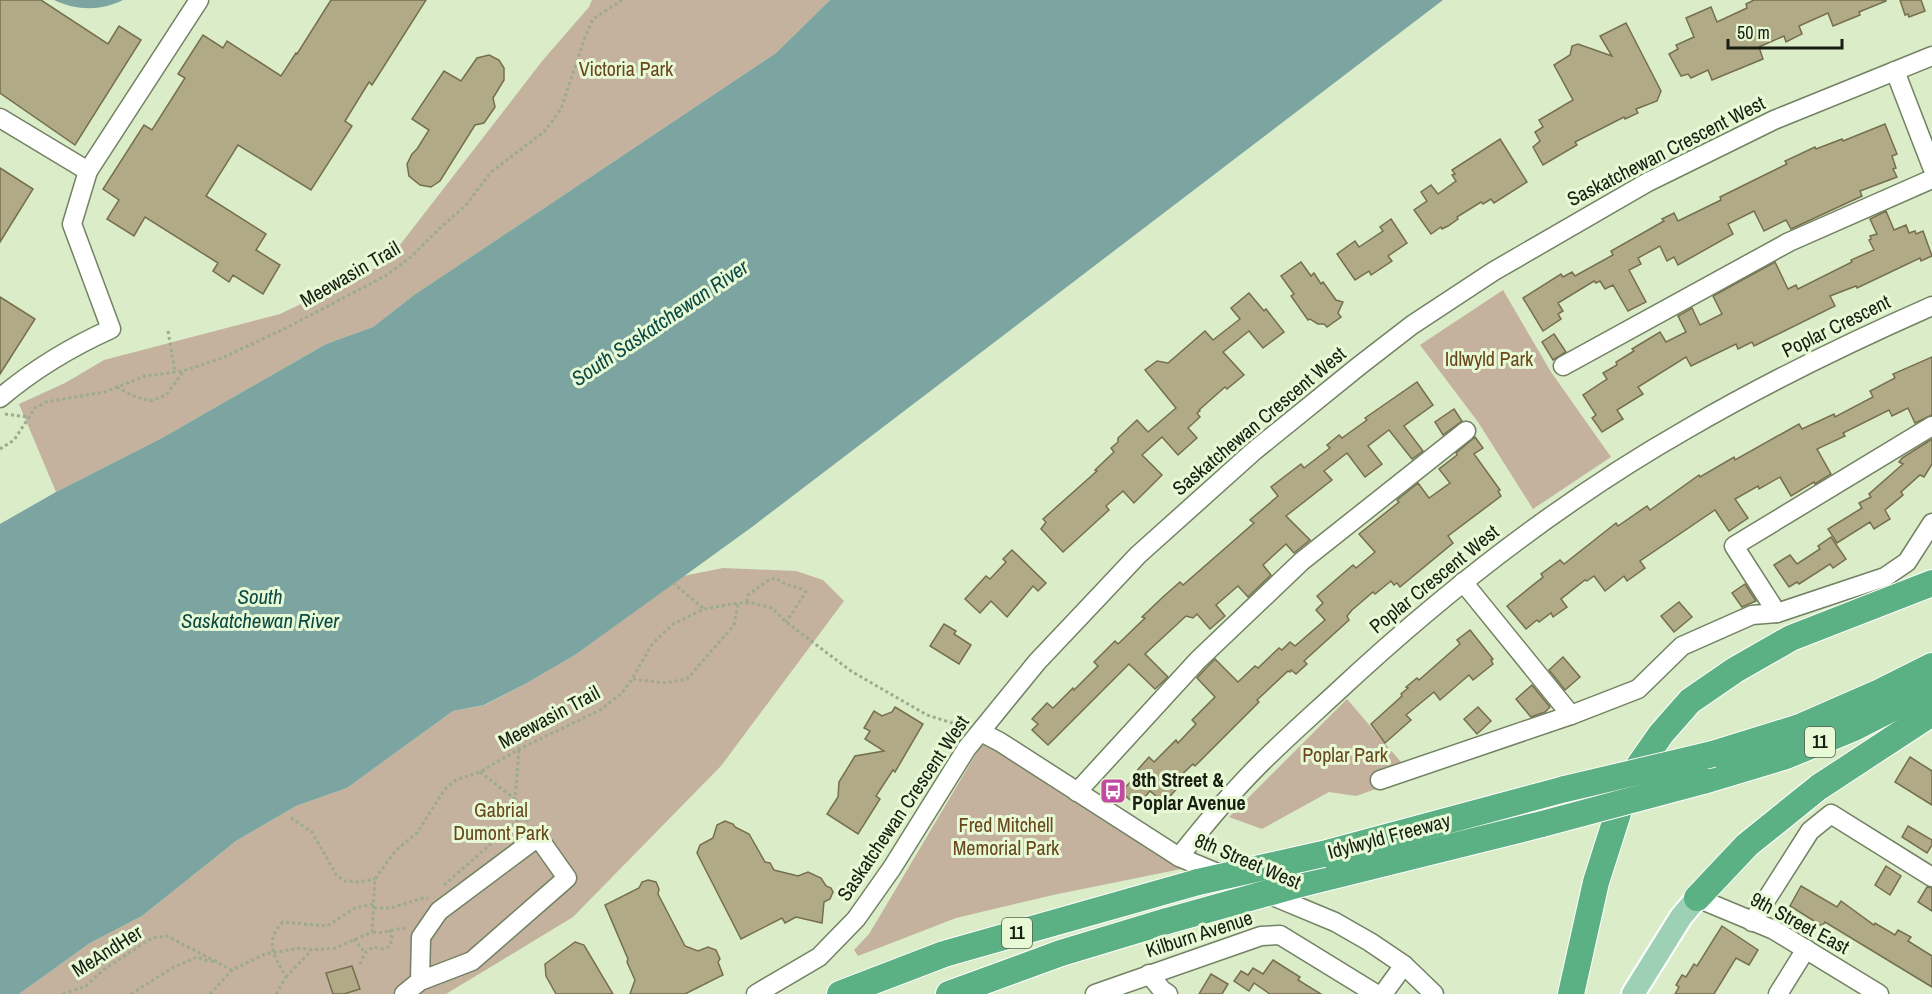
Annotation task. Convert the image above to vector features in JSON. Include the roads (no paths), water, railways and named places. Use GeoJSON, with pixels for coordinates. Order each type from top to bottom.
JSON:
{"type":"FeatureCollection","features":[{"type":"Feature","properties":{"kind":"highway"},"geometry":{"type":"LineString","coordinates":[[1571,994],[1596,882],[1619,810],[1638,767],[1655,742],[1690,701],[1736,670],[1791,638],[1932,583]]}},
{"type":"Feature","properties":{"kind":"highway","name":"Idylwyld Freeway"},"geometry":{"type":"LineString","coordinates":[[840,994],[944,954],[1198,882],[1323,854],[1565,789],[1713,754],[1800,727],[1932,666]]}},
{"type":"Feature","properties":{"kind":"highway","name":"Idylwyld Freeway"},"geometry":{"type":"LineString","coordinates":[[949,994],[1061,953],[1167,921],[1293,886],[1542,824],[1786,756],[1854,728],[1932,688]]}},
{"type":"Feature","properties":{"kind":"highway"},"geometry":{"type":"LineString","coordinates":[[1697,898],[1747,844],[1819,787],[1932,713]]}},
{"type":"Feature","properties":{"kind":"highway"},"geometry":{"type":"LineString","coordinates":[[1559,994],[1575,969]]}},
{"type":"Feature","properties":{"kind":"main road"},"geometry":{"type":"LineString","coordinates":[[1633,994],[1681,917],[1697,898]]}},
{"type":"Feature","properties":{"kind":"street"},"geometry":{"type":"LineString","coordinates":[[0,398],[78,344],[111,329],[72,224],[88,171],[199,0]]}},
{"type":"Feature","properties":{"kind":"street","name":"Saskatchewan Crescent West"},"geometry":{"type":"LineString","coordinates":[[756,994],[819,957],[856,919],[892,868],[967,748],[1037,662],[1138,555],[1254,452],[1359,366],[1412,325],[1523,253],[1648,182],[1774,120],[1932,56]]}},
{"type":"Feature","properties":{"kind":"street"},"geometry":{"type":"LineString","coordinates":[[1895,71],[1932,167]]}},
{"type":"Feature","properties":{"kind":"street"},"geometry":{"type":"LineString","coordinates":[[0,118],[88,171]]}},
{"type":"Feature","properties":{"kind":"street"},"geometry":{"type":"LineString","coordinates":[[1563,366],[1789,242],[1932,179]]}},
{"type":"Feature","properties":{"kind":"street","name":"Poplar Crescent"},"geometry":{"type":"LineString","coordinates":[[1760,388],[1829,353],[1932,306]]}},
{"type":"Feature","properties":{"kind":"street","name":"Poplar Crescent West"},"geometry":{"type":"LineString","coordinates":[[1179,857],[1260,763],[1383,649],[1463,582],[1551,516],[1619,471],[1685,429],[1760,388]]}},
{"type":"Feature","properties":{"kind":"street"},"geometry":{"type":"LineString","coordinates":[[1777,613],[1734,546],[1932,426]]}},
{"type":"Feature","properties":{"kind":"street"},"geometry":{"type":"LineString","coordinates":[[1077,792],[1198,660],[1302,561],[1466,431]]}},
{"type":"Feature","properties":{"kind":"street"},"geometry":{"type":"LineString","coordinates":[[1380,780],[1571,715],[1638,689],[1682,646],[1752,615],[1777,613],[1885,577],[1907,562],[1932,524]]}},
{"type":"Feature","properties":{"kind":"street"},"geometry":{"type":"LineString","coordinates":[[1463,582],[1571,715]]}},
{"type":"Feature","properties":{"kind":"street","name":"8th Street West"},"geometry":{"type":"LineString","coordinates":[[981,732],[1179,857],[1335,922],[1370,942],[1404,965],[1434,994]]}},
{"type":"Feature","properties":{"kind":"street"},"geometry":{"type":"LineString","coordinates":[[1752,922],[1810,831],[1831,814],[1932,877]]}},
{"type":"Feature","properties":{"kind":"street"},"geometry":{"type":"LineString","coordinates":[[404,994],[420,981],[472,961],[567,878],[538,837],[439,911],[421,937],[420,981]]}},
{"type":"Feature","properties":{"kind":"street","name":"9th Street East"},"geometry":{"type":"LineString","coordinates":[[1697,898],[1774,930],[1879,994]]}},
{"type":"Feature","properties":{"kind":"street","name":"Kilburn Avenue"},"geometry":{"type":"LineString","coordinates":[[1095,994],[1261,936],[1281,935],[1376,994]]}},
{"type":"Feature","properties":{"kind":"street"},"geometry":{"type":"LineString","coordinates":[[1778,994],[1806,949]]}},
{"type":"Feature","properties":{"kind":"street"},"geometry":{"type":"LineString","coordinates":[[1383,994],[1404,965]]}},
{"type":"Feature","properties":{"kind":"street"},"geometry":{"type":"LineString","coordinates":[[1149,974],[1167,994]]}},
{"type":"Feature","properties":{"kind":"water"},"geometry":{"type":"Polygon","coordinates":[[[54,0],[123,0],[98,8],[80,8],[54,0]]]}},
{"type":"Feature","properties":{"kind":"water","name":"South Saskatchewan River"},"geometry":{"type":"Polygon","coordinates":[[[830,0],[1443,0],[752,527],[575,655],[484,705],[453,711],[347,788],[296,806],[236,841],[142,916],[90,943],[19,994],[0,994],[0,524],[56,492],[162,438],[326,344],[373,327],[414,295],[776,53],[830,0]]]}},
{"type":"Feature","properties":{"kind":"place","name":"8th Street & Poplar Avenue"},"geometry":{"type":"Point","coordinates":[1113,791]}},
{"type":"Feature","properties":{"kind":"park label","name":"Victoria Park"},"geometry":{"type":"Point","coordinates":[626,69]}},
{"type":"Feature","properties":{"kind":"park label","name":"Idlwyld Park"},"geometry":{"type":"Point","coordinates":[1489,359]}},
{"type":"Feature","properties":{"kind":"park label","name":"Poplar Park"},"geometry":{"type":"Point","coordinates":[1345,755]}},
{"type":"Feature","properties":{"kind":"park label","name":"Gabrial Dumont Park"},"geometry":{"type":"Point","coordinates":[501,822]}},
{"type":"Feature","properties":{"kind":"park label","name":"Fred Mitchell Memorial Park"},"geometry":{"type":"Point","coordinates":[1006,836]}}]}
